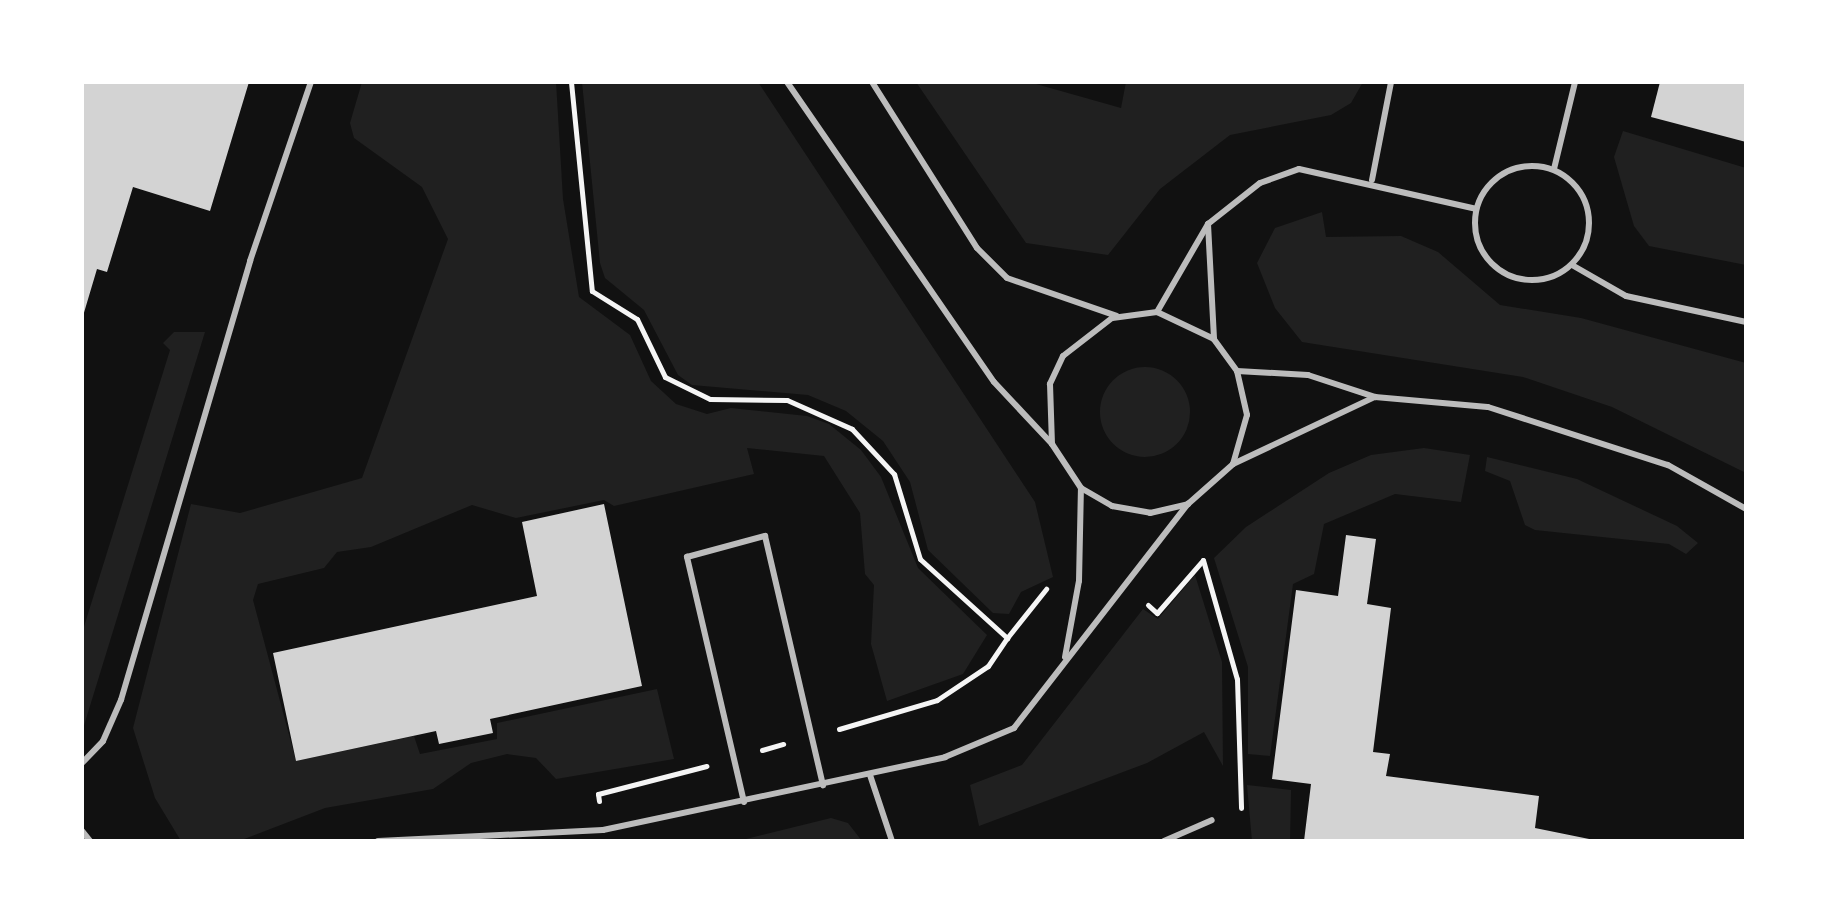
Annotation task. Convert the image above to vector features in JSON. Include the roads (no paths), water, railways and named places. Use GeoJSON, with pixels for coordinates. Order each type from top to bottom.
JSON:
{"type":"FeatureCollection","features":[{"type":"Feature","properties":{"kind":"lane"},"geometry":{"type":"LineString","coordinates":[[82,763],[103,741],[121,700],[250,261],[311,82]]}},
{"type":"Feature","properties":{"kind":"lane"},"geometry":{"type":"LineString","coordinates":[[787,82],[994,382],[1052,444],[1081,488],[1112,506],[1150,513],[1188,504]]}},
{"type":"Feature","properties":{"kind":"lane"},"geometry":{"type":"LineString","coordinates":[[872,82],[977,248],[1007,278],[1117,316]]}},
{"type":"Feature","properties":{"kind":"lane"},"geometry":{"type":"LineString","coordinates":[[1372,180],[1391,82]]}},
{"type":"Feature","properties":{"kind":"lane"},"geometry":{"type":"LineString","coordinates":[[1554,169],[1575,82]]}},
{"type":"Feature","properties":{"kind":"lane"},"geometry":{"type":"LineString","coordinates":[[1157,312],[1208,224],[1260,183],[1299,169],[1372,180],[1476,209]]}},
{"type":"Feature","properties":{"kind":"lane"},"geometry":{"type":"LineString","coordinates":[[1554,169],[1570,179],[1589,212],[1586,241],[1572,265],[1538,280],[1503,273],[1478,245],[1476,209],[1506,172],[1554,169]]}},
{"type":"Feature","properties":{"kind":"lane"},"geometry":{"type":"LineString","coordinates":[[1208,224],[1214,339]]}},
{"type":"Feature","properties":{"kind":"lane"},"geometry":{"type":"LineString","coordinates":[[1572,265],[1626,296],[1744,323]]}},
{"type":"Feature","properties":{"kind":"lane"},"geometry":{"type":"LineString","coordinates":[[1052,444],[1046,409],[1063,356],[1088,331],[1117,316],[1157,312],[1214,339],[1237,371],[1247,415],[1233,464]]}},
{"type":"Feature","properties":{"kind":"lane"},"geometry":{"type":"LineString","coordinates":[[1237,371],[1308,375],[1375,397],[1438,399],[1564,428],[1668,465],[1746,509]]}},
{"type":"Feature","properties":{"kind":"lane"},"geometry":{"type":"LineString","coordinates":[[378,841],[603,830],[870,775],[994,741],[1035,706],[1064,661],[1188,504],[1233,464],[1375,397]]}},
{"type":"Feature","properties":{"kind":"lane"},"geometry":{"type":"LineString","coordinates":[[1064,661],[1079,581],[1081,488]]}},
{"type":"Feature","properties":{"kind":"lane"},"geometry":{"type":"LineString","coordinates":[[744,802],[687,557],[765,536],[823,785]]}},
{"type":"Feature","properties":{"kind":"lane"},"geometry":{"type":"LineString","coordinates":[[870,775],[892,841]]}},
{"type":"Feature","properties":{"kind":"lane"},"geometry":{"type":"LineString","coordinates":[[1164,841],[1212,820]]}},
{"type":"Feature","properties":{"kind":"lane"},"geometry":{"type":"LineString","coordinates":[[82,831],[90,841]]}}]}
